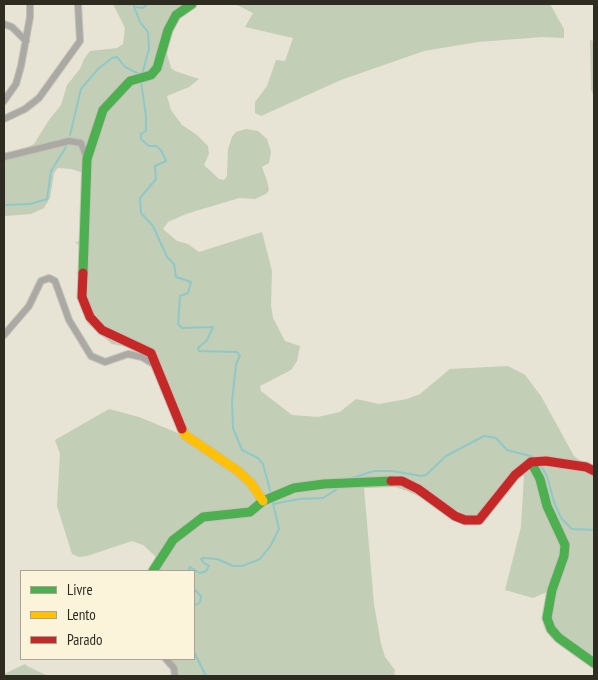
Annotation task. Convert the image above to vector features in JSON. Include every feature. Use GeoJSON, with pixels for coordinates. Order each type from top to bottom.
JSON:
{"type":"FeatureCollection","features":[{"type":"Feature","properties":{"kind":"street"},"geometry":{"type":"LineString","coordinates":[[4,101],[16,84],[26,41],[30,4]]}},
{"type":"Feature","properties":{"kind":"street"},"geometry":{"type":"LineString","coordinates":[[4,119],[25,109],[39,98],[80,41],[78,4]]}},
{"type":"Feature","properties":{"kind":"street"},"geometry":{"type":"LineString","coordinates":[[192,4],[176,15],[168,30],[158,68],[151,74],[130,81],[103,110],[87,158],[82,298],[90,317],[102,330],[151,353],[185,435],[238,472],[251,484],[263,501]]}},
{"type":"Feature","properties":{"kind":"street"},"geometry":{"type":"LineString","coordinates":[[4,24],[12,27],[26,41]]}},
{"type":"Feature","properties":{"kind":"street"},"geometry":{"type":"LineString","coordinates":[[4,157],[69,141],[81,143],[87,158]]}},
{"type":"Feature","properties":{"kind":"street"},"geometry":{"type":"LineString","coordinates":[[4,335],[29,306],[41,280],[49,278],[55,281],[69,320],[91,356],[105,362],[128,354],[142,357],[158,367]]}},
{"type":"Feature","properties":{"kind":"street"},"geometry":{"type":"LineString","coordinates":[[154,570],[173,540],[204,517],[250,512],[263,501],[294,488],[324,484],[402,481],[418,489],[455,516],[465,520],[479,520],[515,476],[531,462],[546,460],[586,467],[594,471]]}},
{"type":"Feature","properties":{"kind":"street"},"geometry":{"type":"LineString","coordinates":[[531,462],[540,479],[547,506],[565,545],[564,556],[552,590],[548,618],[552,629],[559,638],[594,663]]}},
{"type":"Feature","properties":{"kind":"street"},"geometry":{"type":"LineString","coordinates":[[167,660],[174,668],[175,676]]}},
{"type":"Feature","properties":{"kind":"green space"},"geometry":{"type":"Polygon","coordinates":[[[113,4],[184,4],[177,9],[166,50],[171,68],[199,79],[189,87],[167,96],[171,110],[182,125],[197,135],[208,146],[209,154],[204,165],[219,179],[224,180],[227,176],[228,149],[236,132],[246,129],[258,131],[267,139],[271,152],[269,163],[262,167],[269,190],[266,194],[255,199],[239,198],[186,214],[168,222],[163,229],[177,241],[188,244],[199,252],[262,232],[272,271],[271,305],[273,318],[285,341],[300,346],[297,361],[291,370],[260,386],[261,391],[292,415],[318,417],[340,412],[356,399],[379,404],[407,399],[420,394],[450,369],[508,366],[525,375],[541,396],[574,456],[594,471],[594,662],[552,629],[549,591],[533,598],[505,590],[521,527],[524,476],[522,474],[483,521],[469,524],[454,521],[433,503],[407,491],[395,487],[364,488],[374,604],[381,644],[385,657],[395,670],[394,676],[175,676],[173,669],[166,660],[195,660],[195,570],[154,570],[157,565],[155,556],[143,545],[132,541],[87,556],[79,557],[72,554],[57,506],[60,454],[55,440],[109,409],[139,417],[180,434],[148,356],[137,349],[112,344],[87,323],[77,295],[80,253],[79,245],[75,242],[84,241],[84,173],[58,168],[54,173],[50,198],[44,208],[31,214],[4,216],[4,158],[34,144],[61,105],[67,85],[80,69],[90,51],[117,48],[123,44],[125,28],[113,4]]]}},
{"type":"Feature","properties":{"kind":"green space"},"geometry":{"type":"Polygon","coordinates":[[[235,4],[550,4],[564,29],[564,38],[542,37],[478,42],[424,51],[341,80],[261,116],[255,113],[255,102],[267,86],[276,60],[285,61],[293,38],[245,27],[253,13],[235,4]]]}},
{"type":"Feature","properties":{"kind":"green space"},"geometry":{"type":"Polygon","coordinates":[[[590,40],[594,41],[594,96],[591,90],[590,40]]]}},
{"type":"Feature","properties":{"kind":"green space"},"geometry":{"type":"Polygon","coordinates":[[[25,664],[48,676],[4,676],[4,674],[25,664]]]}},
{"type":"Feature","properties":{"kind":"waterway"},"geometry":{"type":"LineString","coordinates":[[133,4],[140,22],[148,32],[149,49],[142,75]]}},
{"type":"Feature","properties":{"kind":"waterway"},"geometry":{"type":"LineString","coordinates":[[135,7],[143,8],[147,4]]}},
{"type":"Feature","properties":{"kind":"waterway"},"geometry":{"type":"LineString","coordinates":[[70,135],[81,89],[98,69],[112,58],[117,57],[125,67],[139,74],[142,73]]}},
{"type":"Feature","properties":{"kind":"waterway"},"geometry":{"type":"LineString","coordinates":[[141,82],[146,116],[146,131],[141,134],[141,139],[149,146],[156,146],[161,150],[166,161],[155,166],[156,179],[140,198],[141,213],[153,226],[167,257],[174,264],[176,277],[191,282],[188,293],[180,296],[178,324],[182,328],[213,327],[207,340],[198,348],[199,351],[237,352],[240,356],[236,364],[232,402],[233,428],[242,450],[258,458],[263,464],[271,494]]}},
{"type":"Feature","properties":{"kind":"waterway"},"geometry":{"type":"LineString","coordinates":[[4,205],[30,204],[47,199],[51,171],[66,147]]}},
{"type":"Feature","properties":{"kind":"waterway"},"geometry":{"type":"LineString","coordinates":[[346,480],[374,471],[426,475],[446,456],[484,436],[496,438],[507,450],[534,457]]}},
{"type":"Feature","properties":{"kind":"waterway"},"geometry":{"type":"LineString","coordinates":[[541,466],[547,476],[554,502],[561,518],[572,529],[594,530]]}},
{"type":"Feature","properties":{"kind":"waterway"},"geometry":{"type":"LineString","coordinates":[[273,504],[299,499],[323,498],[337,489]]}},
{"type":"Feature","properties":{"kind":"waterway"},"geometry":{"type":"LineString","coordinates":[[195,570],[200,573],[206,571],[209,566],[201,559],[203,558],[217,559],[233,566],[242,566],[260,559],[271,545],[279,529],[272,499]]}},
{"type":"Feature","properties":{"kind":"waterway"},"geometry":{"type":"LineString","coordinates":[[188,570],[190,567],[195,570]]}},
{"type":"Feature","properties":{"kind":"waterway"},"geometry":{"type":"LineString","coordinates":[[195,590],[201,596],[200,602],[195,605]]}},
{"type":"Feature","properties":{"kind":"waterway"},"geometry":{"type":"LineString","coordinates":[[195,654],[206,676]]}},
{"type":"Feature","properties":{"kind":"traffic: fast"},"geometry":{"type":"LineString","coordinates":[[83,273],[87,159],[103,110],[130,81],[151,75],[157,68],[168,30],[176,15],[192,4]]}},
{"type":"Feature","properties":{"kind":"traffic: fast"},"geometry":{"type":"LineString","coordinates":[[531,462],[540,479],[547,506],[565,545],[564,556],[552,590],[547,618],[551,629],[559,638],[594,663]]}},
{"type":"Feature","properties":{"kind":"traffic: fast"},"geometry":{"type":"LineString","coordinates":[[154,570],[173,540],[203,517],[250,512],[263,501],[294,488],[324,484],[391,481]]}},
{"type":"Feature","properties":{"kind":"traffic: slow"},"geometry":{"type":"LineString","coordinates":[[182,429],[185,435],[238,471],[251,483],[263,501]]}},
{"type":"Feature","properties":{"kind":"traffic: jam"},"geometry":{"type":"LineString","coordinates":[[83,273],[82,297],[90,317],[102,330],[151,353],[182,429]]}},
{"type":"Feature","properties":{"kind":"traffic: jam"},"geometry":{"type":"LineString","coordinates":[[391,481],[402,481],[418,489],[455,516],[465,520],[479,520],[515,475],[531,462],[546,461],[586,467],[594,471]]}}]}
